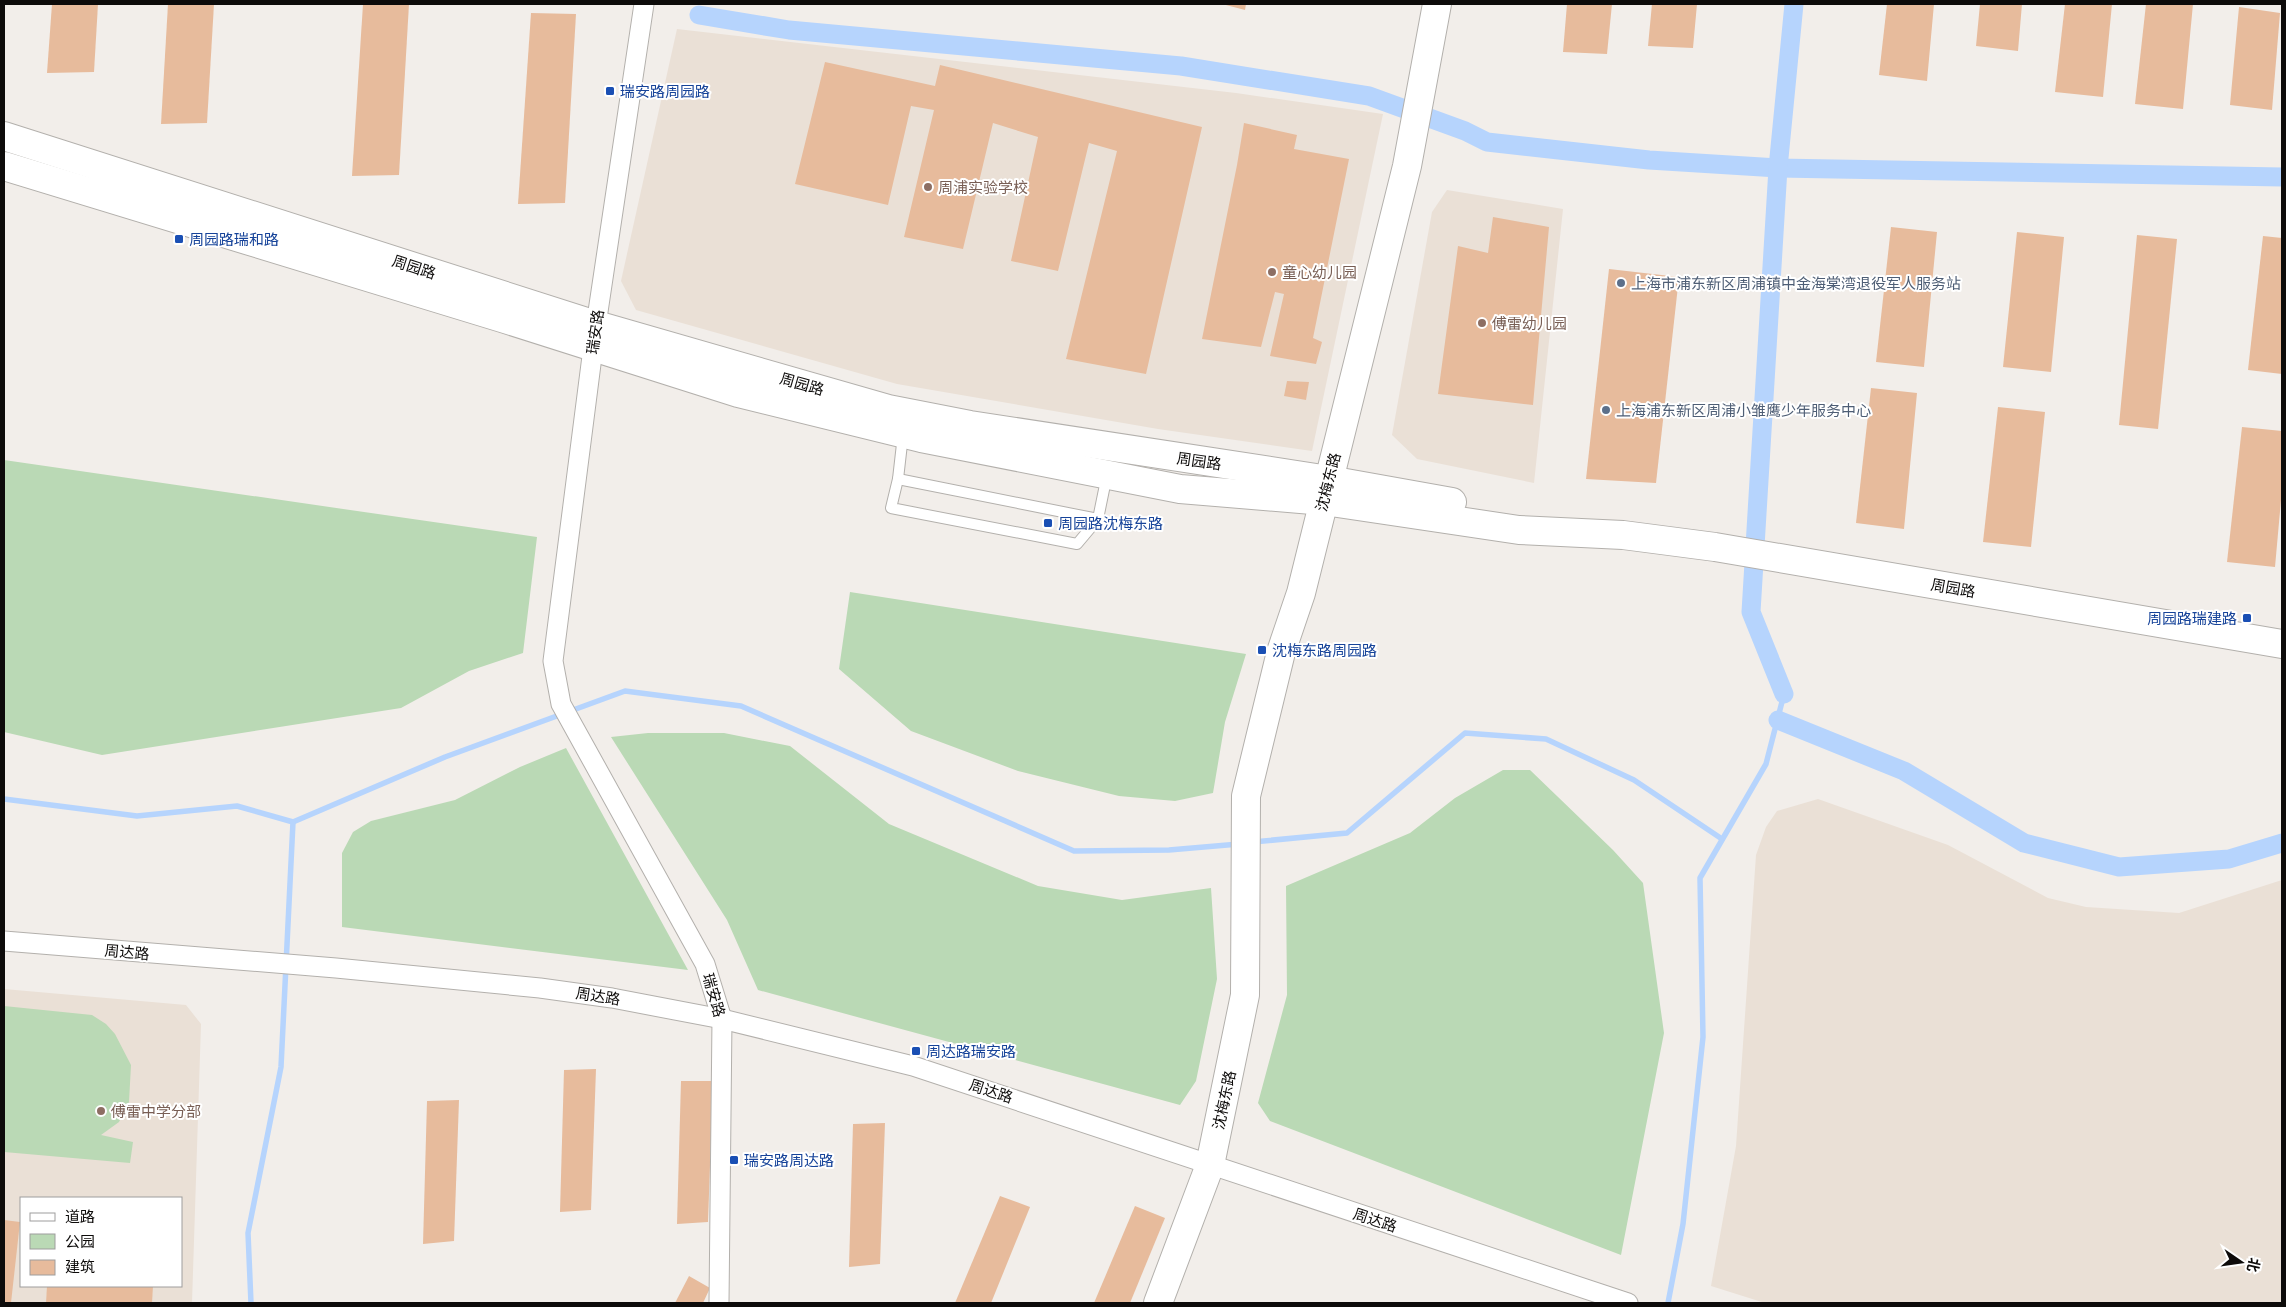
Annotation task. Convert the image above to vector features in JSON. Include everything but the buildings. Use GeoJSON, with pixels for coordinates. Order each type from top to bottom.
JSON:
{"type":"FeatureCollection","features":[{"type":"Feature","properties":{"kind":"street","name":"瑞安路"},"geometry":{"type":"LineString","coordinates":[[644,4],[594,336],[553,661],[561,704],[705,964],[722,1019],[719,1303]]}},
{"type":"Feature","properties":{"kind":"street","name":"沈梅东路"},"geometry":{"type":"LineString","coordinates":[[1158,1303],[1210,1165],[1245,995],[1246,796],[1281,652],[1301,593],[1406,166],[1437,4]]}},
{"type":"Feature","properties":{"kind":"street","name":"周园路"},"geometry":{"type":"LineString","coordinates":[[4,136],[594,336],[738,393],[903,434],[1180,488],[1326,491]]}},
{"type":"Feature","properties":{"kind":"street","name":"周园路"},"geometry":{"type":"LineString","coordinates":[[4,166],[502,318],[594,336],[888,409],[1076,442],[1326,491],[1506,511],[1623,535],[1714,546],[2282,644]]}},
{"type":"Feature","properties":{"kind":"street","name":"周达路"},"geometry":{"type":"LineString","coordinates":[[4,942],[336,968],[540,988],[612,998],[722,1019],[913,1066],[1626,1303]]}},
{"type":"Feature","properties":{"kind":"lane"},"geometry":{"type":"LineString","coordinates":[[903,434],[898,479],[891,508],[1077,544],[1098,519],[1107,474]]}},
{"type":"Feature","properties":{"kind":"lane"},"geometry":{"type":"LineString","coordinates":[[898,479],[1098,519]]}},
{"type":"Feature","properties":{"kind":"shaded area","name":"周浦实验学校"},"geometry":{"type":"Polygon","coordinates":[[[677,29],[1236,93],[1383,114],[1312,451],[1158,429],[897,384],[636,310],[621,281],[677,29]]]}},
{"type":"Feature","properties":{"kind":"shaded area","name":"傅雷幼儿园"},"geometry":{"type":"Polygon","coordinates":[[[1447,190],[1563,209],[1534,483],[1417,459],[1392,435],[1432,212],[1447,190]]]}},
{"type":"Feature","properties":{"kind":"shaded area"},"geometry":{"type":"Polygon","coordinates":[[[1818,799],[1948,845],[2048,898],[2086,907],[2179,913],[2282,880],[2282,1303],[1765,1303],[1711,1286],[1736,1146],[1756,855],[1766,827],[1777,811],[1818,799]]]}},
{"type":"Feature","properties":{"kind":"shaded area","name":"傅雷中学分部"},"geometry":{"type":"Polygon","coordinates":[[[4,989],[186,1005],[201,1024],[192,1303],[4,1303],[4,989]]]}},
{"type":"Feature","properties":{"kind":"green space"},"geometry":{"type":"Polygon","coordinates":[[[4,460],[537,537],[523,653],[469,671],[401,708],[102,755],[4,732],[4,460]]]}},
{"type":"Feature","properties":{"kind":"green space"},"geometry":{"type":"Polygon","coordinates":[[[850,592],[1246,654],[1225,722],[1213,793],[1175,801],[1119,796],[1018,771],[911,731],[839,669],[850,592]]]}},
{"type":"Feature","properties":{"kind":"green space"},"geometry":{"type":"Polygon","coordinates":[[[648,733],[724,733],[790,746],[889,824],[1038,886],[1122,900],[1211,888],[1217,979],[1196,1081],[1180,1105],[758,990],[727,920],[611,737],[648,733]]]}},
{"type":"Feature","properties":{"kind":"green space"},"geometry":{"type":"Polygon","coordinates":[[[566,748],[688,970],[342,927],[342,853],[353,832],[371,821],[455,800],[520,767],[566,748]]]}},
{"type":"Feature","properties":{"kind":"green space"},"geometry":{"type":"Polygon","coordinates":[[[1503,770],[1530,770],[1613,850],[1643,883],[1664,1033],[1621,1255],[1270,1121],[1258,1103],[1287,995],[1286,886],[1410,833],[1455,798],[1503,770]]]}},
{"type":"Feature","properties":{"kind":"green space"},"geometry":{"type":"Polygon","coordinates":[[[4,1006],[92,1015],[106,1024],[115,1034],[131,1065],[129,1102],[119,1122],[101,1135],[133,1142],[130,1163],[4,1152],[4,1006]]]}},
{"type":"Feature","properties":{"kind":"waterway"},"geometry":{"type":"LineString","coordinates":[[1784,694],[1751,612],[1778,168],[1794,4]]}},
{"type":"Feature","properties":{"kind":"waterway"},"geometry":{"type":"LineString","coordinates":[[699,15],[789,30],[1181,66],[1369,96],[1465,131],[1487,142],[1649,160],[1778,168],[2282,177]]}},
{"type":"Feature","properties":{"kind":"waterway"},"geometry":{"type":"LineString","coordinates":[[4,799],[137,816],[237,806],[293,822],[445,757],[625,691],[741,706],[1074,851],[1169,850],[1239,844]]}},
{"type":"Feature","properties":{"kind":"waterway"},"geometry":{"type":"LineString","coordinates":[[1668,1303],[1683,1224],[1703,1037],[1700,878],[1766,764],[1784,694]]}},
{"type":"Feature","properties":{"kind":"waterway"},"geometry":{"type":"LineString","coordinates":[[1778,720],[1904,771],[2024,843],[2119,867],[2229,859],[2282,843]]}},
{"type":"Feature","properties":{"kind":"waterway"},"geometry":{"type":"LineString","coordinates":[[1253,842],[1347,833],[1465,733],[1546,739],[1634,780],[1722,839]]}},
{"type":"Feature","properties":{"kind":"waterway"},"geometry":{"type":"LineString","coordinates":[[251,1303],[248,1233],[281,1067],[293,822]]}},
{"type":"Feature","properties":{"kind":"place","name":"瑞安路周园路"},"geometry":{"type":"Point","coordinates":[610,91]}},
{"type":"Feature","properties":{"kind":"place","name":"周浦实验学校"},"geometry":{"type":"Point","coordinates":[928,187]}},
{"type":"Feature","properties":{"kind":"place","name":"周园路瑞和路"},"geometry":{"type":"Point","coordinates":[179,239]}},
{"type":"Feature","properties":{"kind":"place","name":"童心幼儿园"},"geometry":{"type":"Point","coordinates":[1272,272]}},
{"type":"Feature","properties":{"kind":"place","name":"上海市浦东新区周浦镇中金海棠湾退役军人服务站"},"geometry":{"type":"Point","coordinates":[1621,283]}},
{"type":"Feature","properties":{"kind":"place","name":"傅雷幼儿园"},"geometry":{"type":"Point","coordinates":[1482,323]}},
{"type":"Feature","properties":{"kind":"place","name":"上海浦东新区周浦小雏鹰少年服务中心"},"geometry":{"type":"Point","coordinates":[1606,410]}},
{"type":"Feature","properties":{"kind":"place","name":"周园路沈梅东路"},"geometry":{"type":"Point","coordinates":[1048,523]}},
{"type":"Feature","properties":{"kind":"place","name":"周园路瑞建路"},"geometry":{"type":"Point","coordinates":[2247,618]}},
{"type":"Feature","properties":{"kind":"place","name":"沈梅东路周园路"},"geometry":{"type":"Point","coordinates":[1262,650]}},
{"type":"Feature","properties":{"kind":"place","name":"周达路瑞安路"},"geometry":{"type":"Point","coordinates":[916,1051]}},
{"type":"Feature","properties":{"kind":"place","name":"傅雷中学分部"},"geometry":{"type":"Point","coordinates":[101,1111]}},
{"type":"Feature","properties":{"kind":"place","name":"瑞安路周达路"},"geometry":{"type":"Point","coordinates":[734,1160]}}]}
